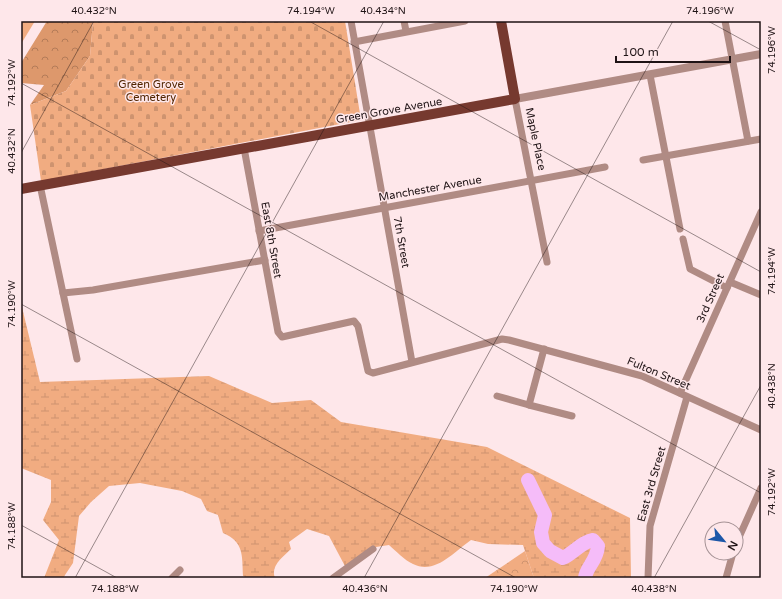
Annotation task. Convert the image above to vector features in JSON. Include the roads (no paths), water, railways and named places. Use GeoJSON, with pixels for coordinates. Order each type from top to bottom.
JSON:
{"type":"FeatureCollection","features":[{"type":"Feature","properties":{"kind":"main road","name":"Maple Place"},"geometry":{"type":"LineString","coordinates":[[501,21],[515,99]]}},
{"type":"Feature","properties":{"kind":"main road","name":"Green Grove Avenue"},"geometry":{"type":"LineString","coordinates":[[21,189],[515,99]]}},
{"type":"Feature","properties":{"kind":"street","name":"7th Street"},"geometry":{"type":"LineString","coordinates":[[351,21],[412,362]]}},
{"type":"Feature","properties":{"kind":"street"},"geometry":{"type":"LineString","coordinates":[[404,21],[406,31]]}},
{"type":"Feature","properties":{"kind":"street"},"geometry":{"type":"LineString","coordinates":[[354,42],[465,21]]}},
{"type":"Feature","properties":{"kind":"street"},"geometry":{"type":"LineString","coordinates":[[725,21],[748,141]]}},
{"type":"Feature","properties":{"kind":"street","name":"Green Grove Avenue"},"geometry":{"type":"LineString","coordinates":[[515,99],[761,54]]}},
{"type":"Feature","properties":{"kind":"street"},"geometry":{"type":"LineString","coordinates":[[650,75],[680,229]]}},
{"type":"Feature","properties":{"kind":"street","name":"Maple Place"},"geometry":{"type":"LineString","coordinates":[[515,99],[547,262]]}},
{"type":"Feature","properties":{"kind":"street"},"geometry":{"type":"LineString","coordinates":[[643,160],[761,139]]}},
{"type":"Feature","properties":{"kind":"street","name":"East 8th Street"},"geometry":{"type":"LineString","coordinates":[[244,148],[280,335]]}},
{"type":"Feature","properties":{"kind":"street","name":"Manchester Avenue"},"geometry":{"type":"LineString","coordinates":[[259,231],[605,167]]}},
{"type":"Feature","properties":{"kind":"street"},"geometry":{"type":"LineString","coordinates":[[40,185],[77,359]]}},
{"type":"Feature","properties":{"kind":"street","name":"3rd Street"},"geometry":{"type":"LineString","coordinates":[[683,395],[728,285],[761,212]]}},
{"type":"Feature","properties":{"kind":"street"},"geometry":{"type":"LineString","coordinates":[[683,239],[690,269],[728,285],[761,295]]}},
{"type":"Feature","properties":{"kind":"street"},"geometry":{"type":"LineString","coordinates":[[63,293],[93,290],[265,260]]}},
{"type":"Feature","properties":{"kind":"street","name":"Fulton Street"},"geometry":{"type":"LineString","coordinates":[[280,335],[287,337],[354,321],[358,326],[370,375],[412,362],[502,339],[625,370],[761,430]]}},
{"type":"Feature","properties":{"kind":"street"},"geometry":{"type":"LineString","coordinates":[[530,405],[544,349]]}},
{"type":"Feature","properties":{"kind":"street","name":"East 3rd Street"},"geometry":{"type":"LineString","coordinates":[[648,578],[650,526],[683,395]]}},
{"type":"Feature","properties":{"kind":"street"},"geometry":{"type":"LineString","coordinates":[[497,396],[572,416]]}},
{"type":"Feature","properties":{"kind":"street"},"geometry":{"type":"LineString","coordinates":[[744,526],[761,488]]}},
{"type":"Feature","properties":{"kind":"street"},"geometry":{"type":"LineString","coordinates":[[333,578],[374,549]]}},
{"type":"Feature","properties":{"kind":"street"},"geometry":{"type":"LineString","coordinates":[[726,578],[731,561]]}},
{"type":"Feature","properties":{"kind":"street"},"geometry":{"type":"LineString","coordinates":[[172,578],[180,570]]}},
{"type":"Feature","properties":{"kind":"waterway"},"geometry":{"type":"LineString","coordinates":[[528,480],[545,515],[541,532],[543,543],[550,551],[563,558],[589,541],[593,540],[598,546],[596,556],[587,570],[585,578]]}},
{"type":"Feature","properties":{"kind":"park label","name":"Green Grove Cemetery"},"geometry":{"type":"Point","coordinates":[151,90]}}]}
